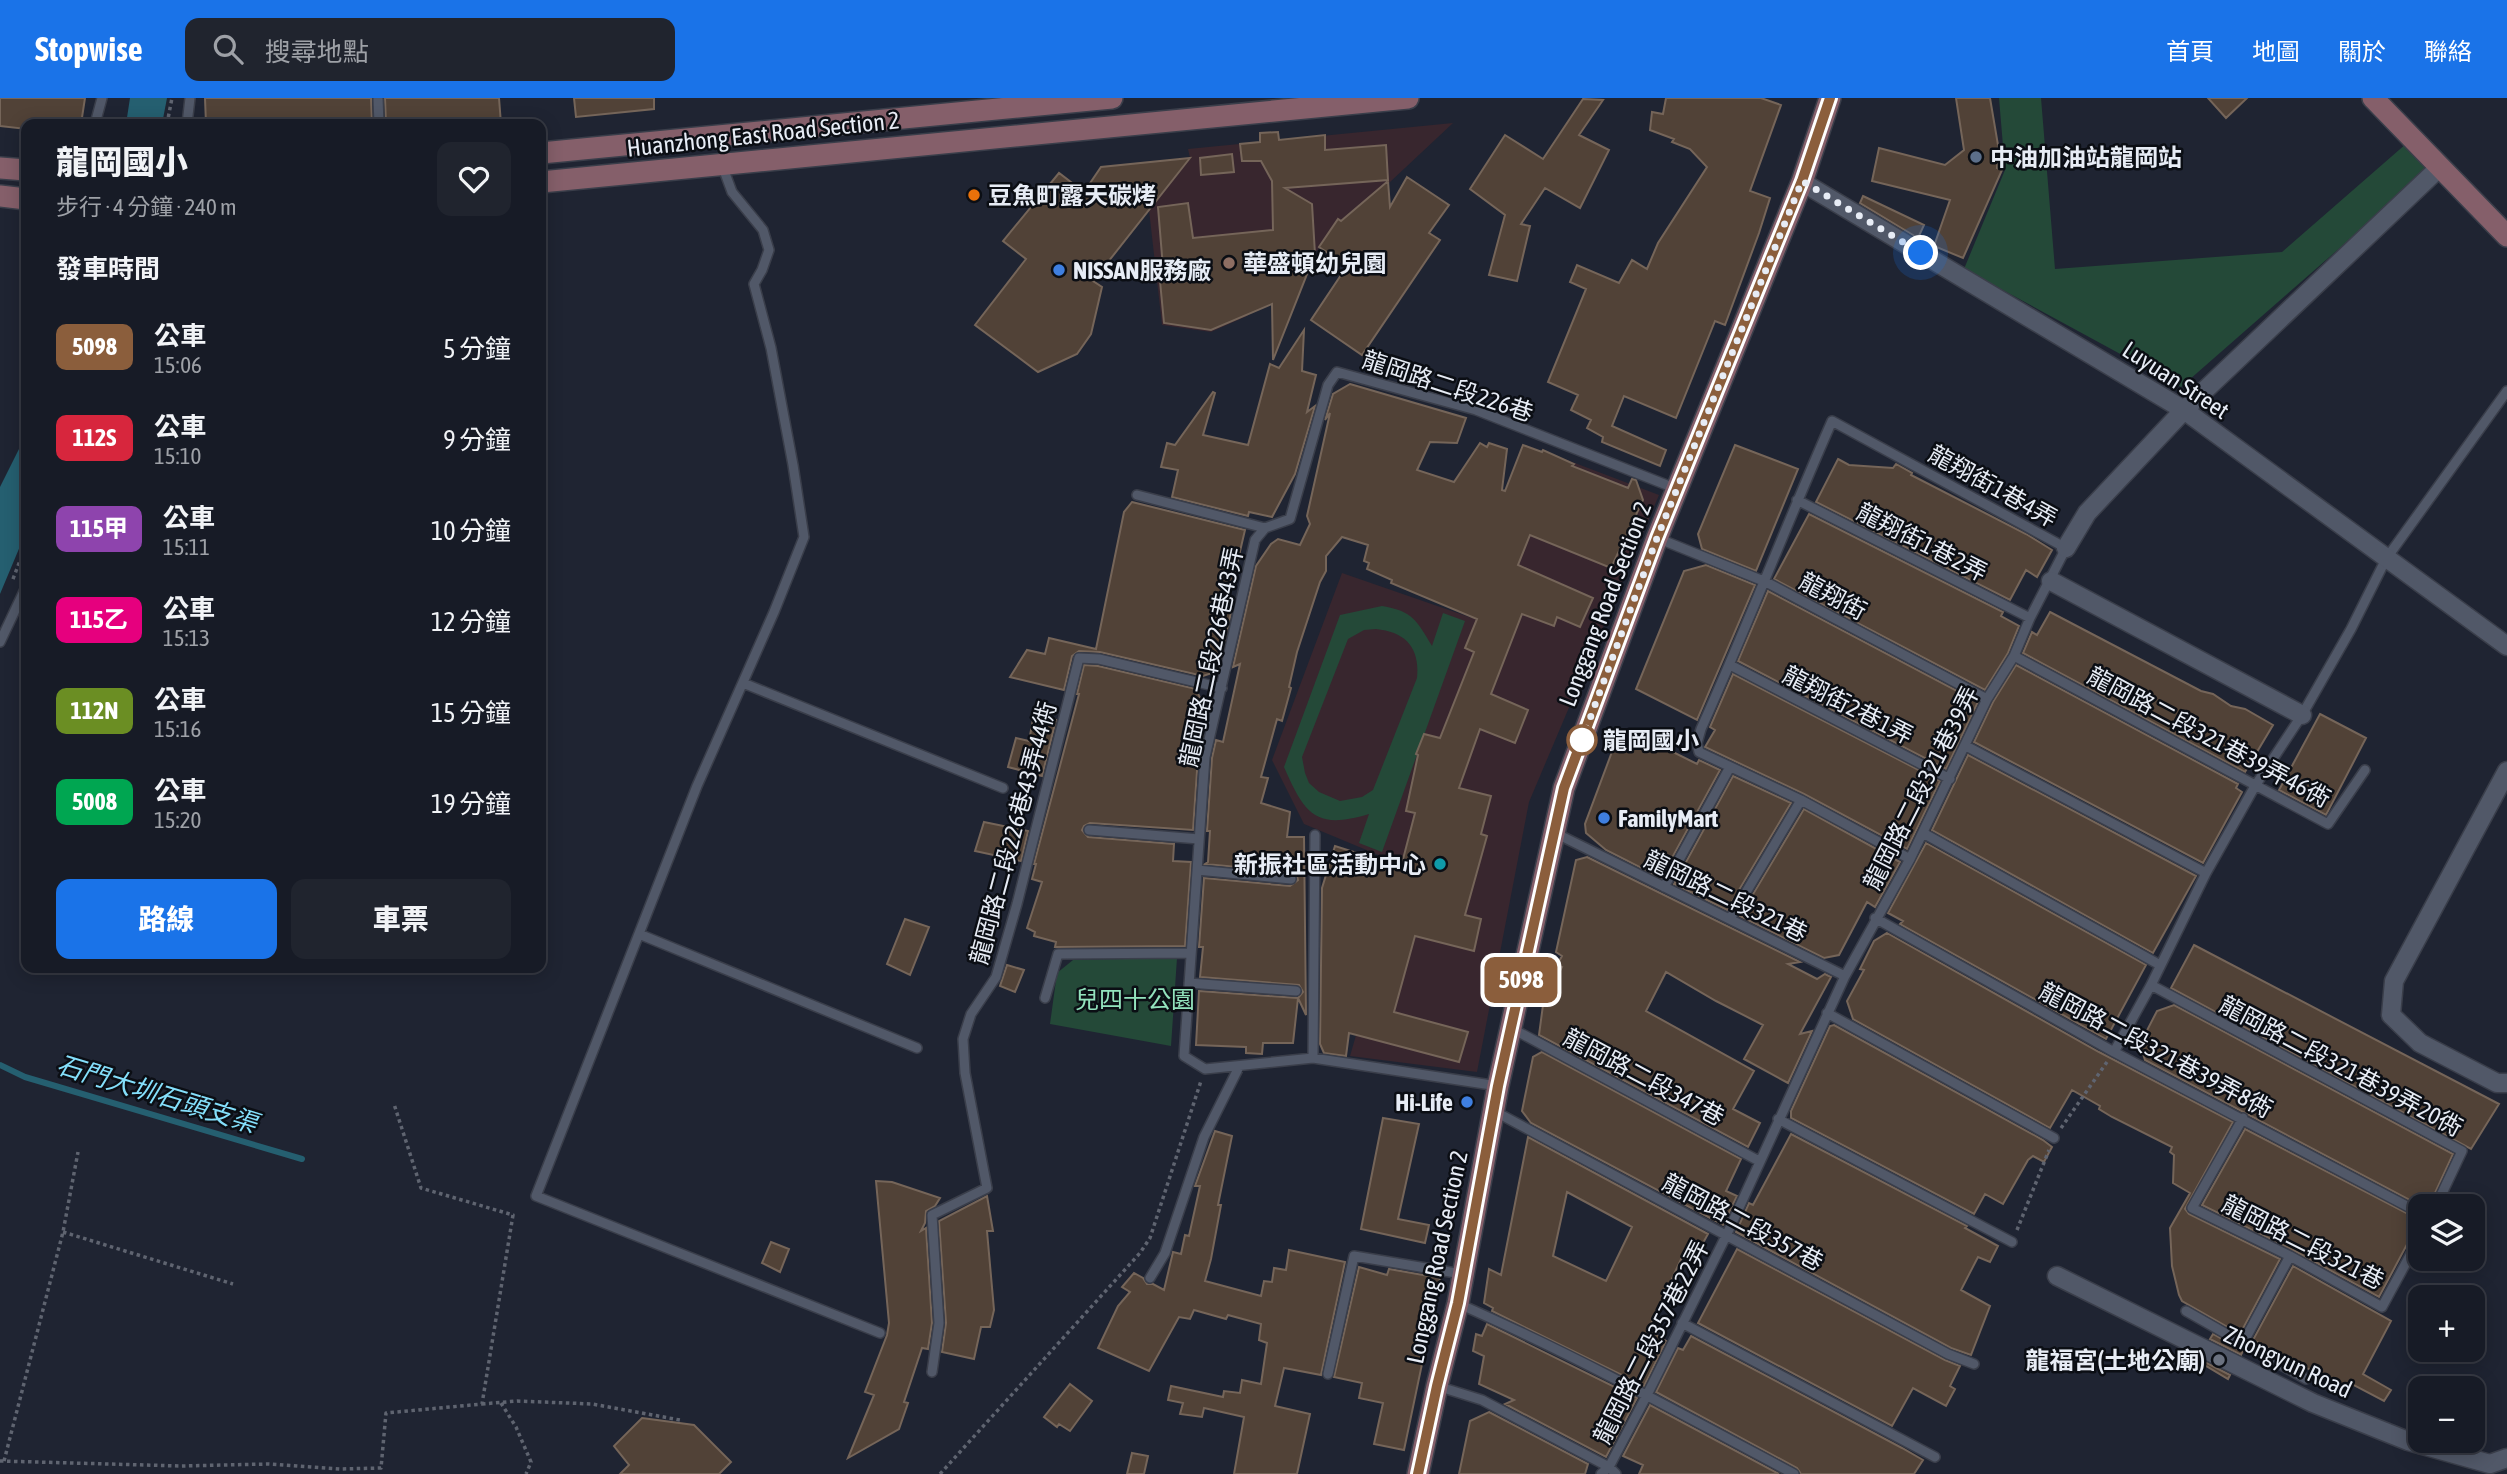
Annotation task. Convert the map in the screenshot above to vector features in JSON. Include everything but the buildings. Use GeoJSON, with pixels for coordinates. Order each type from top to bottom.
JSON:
{"type":"FeatureCollection","features":[{"type":"Feature","properties":{"kind":"main road","name":"Huanzhong East Road Section 2"},"geometry":{"type":"LineString","coordinates":[[546,152],[1034,102],[1112,98]]}},
{"type":"Feature","properties":{"kind":"main road","name":"Huanzhong East Road Section 2"},"geometry":{"type":"LineString","coordinates":[[546,181],[1408,98]]}},
{"type":"Feature","properties":{"kind":"main road","name":"Longgang Road Section 2"},"geometry":{"type":"LineString","coordinates":[[1418,1474],[1458,1303],[1498,1086],[1564,788],[1657,538],[1802,181],[1830,98]]}},
{"type":"Feature","properties":{"kind":"main road"},"geometry":{"type":"LineString","coordinates":[[2372,98],[2507,236]]}},
{"type":"Feature","properties":{"kind":"main road"},"geometry":{"type":"LineString","coordinates":[[0,168],[21,170]]}},
{"type":"Feature","properties":{"kind":"main road"},"geometry":{"type":"LineString","coordinates":[[0,196],[21,198]]}},
{"type":"Feature","properties":{"kind":"street"},"geometry":{"type":"LineString","coordinates":[[1032,134],[1034,102]]}},
{"type":"Feature","properties":{"kind":"street"},"geometry":{"type":"LineString","coordinates":[[2066,548],[2087,513],[2184,410],[2440,167]]}},
{"type":"Feature","properties":{"kind":"street","name":"Luyuan Street"},"geometry":{"type":"LineString","coordinates":[[1802,181],[2184,410],[2507,646]]}},
{"type":"Feature","properties":{"kind":"street"},"geometry":{"type":"LineString","coordinates":[[2051,581],[2302,715]]}},
{"type":"Feature","properties":{"kind":"street"},"geometry":{"type":"LineString","coordinates":[[2507,771],[2394,981],[2391,1015],[2420,1043],[2497,1083],[2507,1083]]}},
{"type":"Feature","properties":{"kind":"street","name":"Zhongyun Road"},"geometry":{"type":"LineString","coordinates":[[2057,1276],[2314,1404],[2408,1441],[2491,1469],[2507,1458]]}},
{"type":"Feature","properties":{"kind":"lane"},"geometry":{"type":"LineString","coordinates":[[96,119],[102,98]]}},
{"type":"Feature","properties":{"kind":"lane"},"geometry":{"type":"LineString","coordinates":[[188,119],[190,98]]}},
{"type":"Feature","properties":{"kind":"lane"},"geometry":{"type":"LineString","coordinates":[[378,98],[379,119]]}},
{"type":"Feature","properties":{"kind":"lane"},"geometry":{"type":"LineString","coordinates":[[722,163],[732,192],[763,230],[769,250],[754,285],[771,348],[804,537],[697,786],[536,1196],[880,1333]]}},
{"type":"Feature","properties":{"kind":"lane","name":"龍岡路二段226巷"},"geometry":{"type":"LineString","coordinates":[[1265,528],[1290,519],[1328,385],[1338,372],[1476,410],[1677,489]]}},
{"type":"Feature","properties":{"kind":"lane"},"geometry":{"type":"LineString","coordinates":[[2114,1052],[2151,985],[2206,873],[2255,786],[2302,715],[2351,629],[2386,559],[2507,391]]}},
{"type":"Feature","properties":{"kind":"lane","name":"龍翔街1巷4弄"},"geometry":{"type":"LineString","coordinates":[[1797,500],[1832,421],[2066,548],[2030,618]]}},
{"type":"Feature","properties":{"kind":"lane"},"geometry":{"type":"LineString","coordinates":[[1137,495],[1265,528]]}},
{"type":"Feature","properties":{"kind":"lane"},"geometry":{"type":"LineString","coordinates":[[1797,500],[1766,582],[1701,729],[1697,743],[1699,752],[1801,800],[1910,859]]}},
{"type":"Feature","properties":{"kind":"lane","name":"龍翔街1巷2弄"},"geometry":{"type":"LineString","coordinates":[[1797,500],[2030,618]]}},
{"type":"Feature","properties":{"kind":"lane","name":"龍岡路二段226巷43弄"},"geometry":{"type":"LineString","coordinates":[[1205,1069],[1184,1056],[1205,757],[1255,540],[1265,528]]}},
{"type":"Feature","properties":{"kind":"lane","name":"龍翔街"},"geometry":{"type":"LineString","coordinates":[[1657,538],[1766,582],[1987,699]]}},
{"type":"Feature","properties":{"kind":"lane"},"geometry":{"type":"LineString","coordinates":[[0,642],[21,598]]}},
{"type":"Feature","properties":{"kind":"lane","name":"龍岡路二段321巷39弄"},"geometry":{"type":"LineString","coordinates":[[1778,1119],[1845,976],[1910,859],[1987,699],[2014,656],[2030,618]]}},
{"type":"Feature","properties":{"kind":"lane","name":"龍岡路二段321巷39弄46衖"},"geometry":{"type":"LineString","coordinates":[[2014,656],[2328,824],[2365,769]]}},
{"type":"Feature","properties":{"kind":"lane","name":"龍岡路二段226巷43弄44衖"},"geometry":{"type":"LineString","coordinates":[[932,1372],[939,1323],[933,1215],[987,1188],[965,1073],[963,1039],[971,1014],[996,977],[1079,657],[1099,659],[1222,688]]}},
{"type":"Feature","properties":{"kind":"lane","name":"龍翔街2巷1弄"},"geometry":{"type":"LineString","coordinates":[[1730,665],[1950,779]]}},
{"type":"Feature","properties":{"kind":"lane"},"geometry":{"type":"LineString","coordinates":[[743,683],[1003,788]]}},
{"type":"Feature","properties":{"kind":"lane"},"geometry":{"type":"LineString","coordinates":[[1966,746],[2206,873]]}},
{"type":"Feature","properties":{"kind":"lane"},"geometry":{"type":"LineString","coordinates":[[1664,887],[1730,766]]}},
{"type":"Feature","properties":{"kind":"lane"},"geometry":{"type":"LineString","coordinates":[[1730,919],[1801,800]]}},
{"type":"Feature","properties":{"kind":"lane"},"geometry":{"type":"LineString","coordinates":[[1089,830],[1199,839]]}},
{"type":"Feature","properties":{"kind":"lane","name":"龍岡路二段321巷"},"geometry":{"type":"LineString","coordinates":[[1553,833],[1845,976]]}},
{"type":"Feature","properties":{"kind":"lane"},"geometry":{"type":"LineString","coordinates":[[1923,833],[2160,965]]}},
{"type":"Feature","properties":{"kind":"lane"},"geometry":{"type":"LineString","coordinates":[[1313,1058],[1315,835]]}},
{"type":"Feature","properties":{"kind":"lane"},"geometry":{"type":"LineString","coordinates":[[1197,870],[1291,879]]}},
{"type":"Feature","properties":{"kind":"lane","name":"龍岡路二段321巷39弄8衖"},"geometry":{"type":"LineString","coordinates":[[1875,918],[2114,1052],[2408,1207]]}},
{"type":"Feature","properties":{"kind":"lane"},"geometry":{"type":"LineString","coordinates":[[639,934],[917,1048]]}},
{"type":"Feature","properties":{"kind":"lane"},"geometry":{"type":"LineString","coordinates":[[1045,998],[1058,954],[1191,953]]}},
{"type":"Feature","properties":{"kind":"lane"},"geometry":{"type":"LineString","coordinates":[[1189,983],[1296,990]]}},
{"type":"Feature","properties":{"kind":"lane","name":"龍岡路二段321巷39弄20衖"},"geometry":{"type":"LineString","coordinates":[[2151,985],[2462,1151],[2442,1194]]}},
{"type":"Feature","properties":{"kind":"lane"},"geometry":{"type":"LineString","coordinates":[[1827,1013],[2054,1138]]}},
{"type":"Feature","properties":{"kind":"lane","name":"龍岡路二段347巷"},"geometry":{"type":"LineString","coordinates":[[1511,1028],[1759,1161]]}},
{"type":"Feature","properties":{"kind":"lane"},"geometry":{"type":"LineString","coordinates":[[1205,1069],[1313,1058],[1498,1086]]}},
{"type":"Feature","properties":{"kind":"lane"},"geometry":{"type":"LineString","coordinates":[[1150,1278],[1165,1253],[1204,1137],[1239,1067]]}},
{"type":"Feature","properties":{"kind":"lane","name":"龍岡路二段357巷"},"geometry":{"type":"LineString","coordinates":[[1494,1111],[1948,1354],[1974,1364]]}},
{"type":"Feature","properties":{"kind":"lane","name":"龍岡路二段321巷"},"geometry":{"type":"LineString","coordinates":[[2243,1118],[2192,1208],[2290,1256],[2382,1307],[2408,1259]]}},
{"type":"Feature","properties":{"kind":"lane"},"geometry":{"type":"LineString","coordinates":[[1778,1119],[2012,1242]]}},
{"type":"Feature","properties":{"kind":"lane","name":"龍岡路二段357巷22弄"},"geometry":{"type":"LineString","coordinates":[[1609,1472],[1727,1234],[1778,1119]]}},
{"type":"Feature","properties":{"kind":"lane"},"geometry":{"type":"LineString","coordinates":[[1328,1374],[1354,1256],[1464,1274]]}},
{"type":"Feature","properties":{"kind":"lane"},"geometry":{"type":"LineString","coordinates":[[2243,1343],[2290,1256]]}},
{"type":"Feature","properties":{"kind":"lane"},"geometry":{"type":"LineString","coordinates":[[1458,1303],[1647,1395],[1794,1474]]}},
{"type":"Feature","properties":{"kind":"lane"},"geometry":{"type":"LineString","coordinates":[[2186,1311],[2306,1379]]}},
{"type":"Feature","properties":{"kind":"lane"},"geometry":{"type":"LineString","coordinates":[[1682,1323],[1935,1457]]}},
{"type":"Feature","properties":{"kind":"lane"},"geometry":{"type":"LineString","coordinates":[[1437,1386],[1482,1400],[1609,1472]]}},
{"type":"Feature","properties":{"kind":"path"},"geometry":{"type":"LineString","coordinates":[[168,119],[172,98]]}},
{"type":"Feature","properties":{"kind":"path"},"geometry":{"type":"LineString","coordinates":[[11,582],[21,557]]}},
{"type":"Feature","properties":{"kind":"path"},"geometry":{"type":"LineString","coordinates":[[940,1474],[1140,1253],[1150,1238],[1205,1069]]}},
{"type":"Feature","properties":{"kind":"path"},"geometry":{"type":"LineString","coordinates":[[394,1104],[421,1188],[513,1215],[482,1404]]}},
{"type":"Feature","properties":{"kind":"path"},"geometry":{"type":"LineString","coordinates":[[78,1152],[63,1231],[2,1461],[181,1466],[268,1464],[352,1471],[381,1468],[386,1413],[517,1401],[592,1404],[680,1420]]}},
{"type":"Feature","properties":{"kind":"path"},"geometry":{"type":"LineString","coordinates":[[63,1231],[233,1284]]}},
{"type":"Feature","properties":{"kind":"path"},"geometry":{"type":"LineString","coordinates":[[501,1403],[516,1426],[531,1462],[526,1474]]}},
{"type":"Feature","properties":{"kind":"shaded area","name":"華盛頓幼兒園"},"geometry":{"type":"Polygon","coordinates":[[[1453,123],[1247,316],[1211,332],[1162,325],[1149,210],[1190,158],[1188,149],[1453,123]]]}},
{"type":"Feature","properties":{"kind":"shaded area","name":"龍岡國小"},"geometry":{"type":"Polygon","coordinates":[[[1546,452],[1659,495],[1529,802],[1477,1072],[1350,1056],[1405,866],[1304,824],[1272,760],[1342,573],[1472,618],[1546,452]]]}},
{"type":"Feature","properties":{"kind":"green space"},"geometry":{"type":"Polygon","coordinates":[[[1999,98],[2041,98],[2055,269],[2282,252],[2407,143],[2430,169],[2181,387],[1964,269],[2005,170],[1999,98]]]}},
{"type":"Feature","properties":{"kind":"green space"},"geometry":{"type":"Polygon","coordinates":[[[1382,606],[1401,611],[1413,618],[1432,646],[1443,613],[1465,621],[1382,852],[1359,843],[1369,814],[1336,820],[1324,819],[1314,814],[1299,797],[1284,767],[1340,615],[1382,606]],[[1364,630],[1348,639],[1302,757],[1309,783],[1319,792],[1340,801],[1362,797],[1373,790],[1417,678],[1416,658],[1409,643],[1386,631],[1364,630]]]}},
{"type":"Feature","properties":{"kind":"green space","name":"兒四十公園"},"geometry":{"type":"Polygon","coordinates":[[[1177,958],[1171,1046],[1050,1024],[1057,973],[1073,960],[1177,958]]]}},
{"type":"Feature","properties":{"kind":"water"},"geometry":{"type":"Polygon","coordinates":[[[130,98],[167,98],[163,119],[127,119],[130,98]]]}},
{"type":"Feature","properties":{"kind":"water"},"geometry":{"type":"Polygon","coordinates":[[[21,445],[21,544],[0,594],[0,487],[21,445]]]}},
{"type":"Feature","properties":{"kind":"waterway","name":"石門大圳石頭支渠"},"geometry":{"type":"LineString","coordinates":[[0,1065],[25,1077],[302,1159]]}},
{"type":"Feature","properties":{"kind":"bus line","name":"5098"},"geometry":{"type":"LineString","coordinates":[[1418,1474],[1458,1303],[1498,1086],[1564,788],[1657,538],[1802,181],[1830,98]]}},
{"type":"Feature","properties":{"kind":"place","name":"中油加油站龍岡站"},"geometry":{"type":"Point","coordinates":[1976,157]}},
{"type":"Feature","properties":{"kind":"place","name":"豆魚町露天碳烤"},"geometry":{"type":"Point","coordinates":[974,195]}},
{"type":"Feature","properties":{"kind":"place","name":"華盛頓幼兒園"},"geometry":{"type":"Point","coordinates":[1229,263]}},
{"type":"Feature","properties":{"kind":"place","name":"NISSAN服務廠"},"geometry":{"type":"Point","coordinates":[1059,270]}},
{"type":"Feature","properties":{"kind":"place","name":"龍岡國小"},"geometry":{"type":"Point","coordinates":[1582,740]}},
{"type":"Feature","properties":{"kind":"place","name":"FamilyMart"},"geometry":{"type":"Point","coordinates":[1604,818]}},
{"type":"Feature","properties":{"kind":"place","name":"新振社區活動中心"},"geometry":{"type":"Point","coordinates":[1440,864]}},
{"type":"Feature","properties":{"kind":"place","name":"Hi-Life"},"geometry":{"type":"Point","coordinates":[1467,1102]}},
{"type":"Feature","properties":{"kind":"place","name":"龍福宮(土地公廟)"},"geometry":{"type":"Point","coordinates":[2219,1360]}},
{"type":"Feature","properties":{"kind":"route"},"geometry":{"type":"LineString","coordinates":[[1582,740],[1657,538],[1802,181],[1921,253]]}}]}
